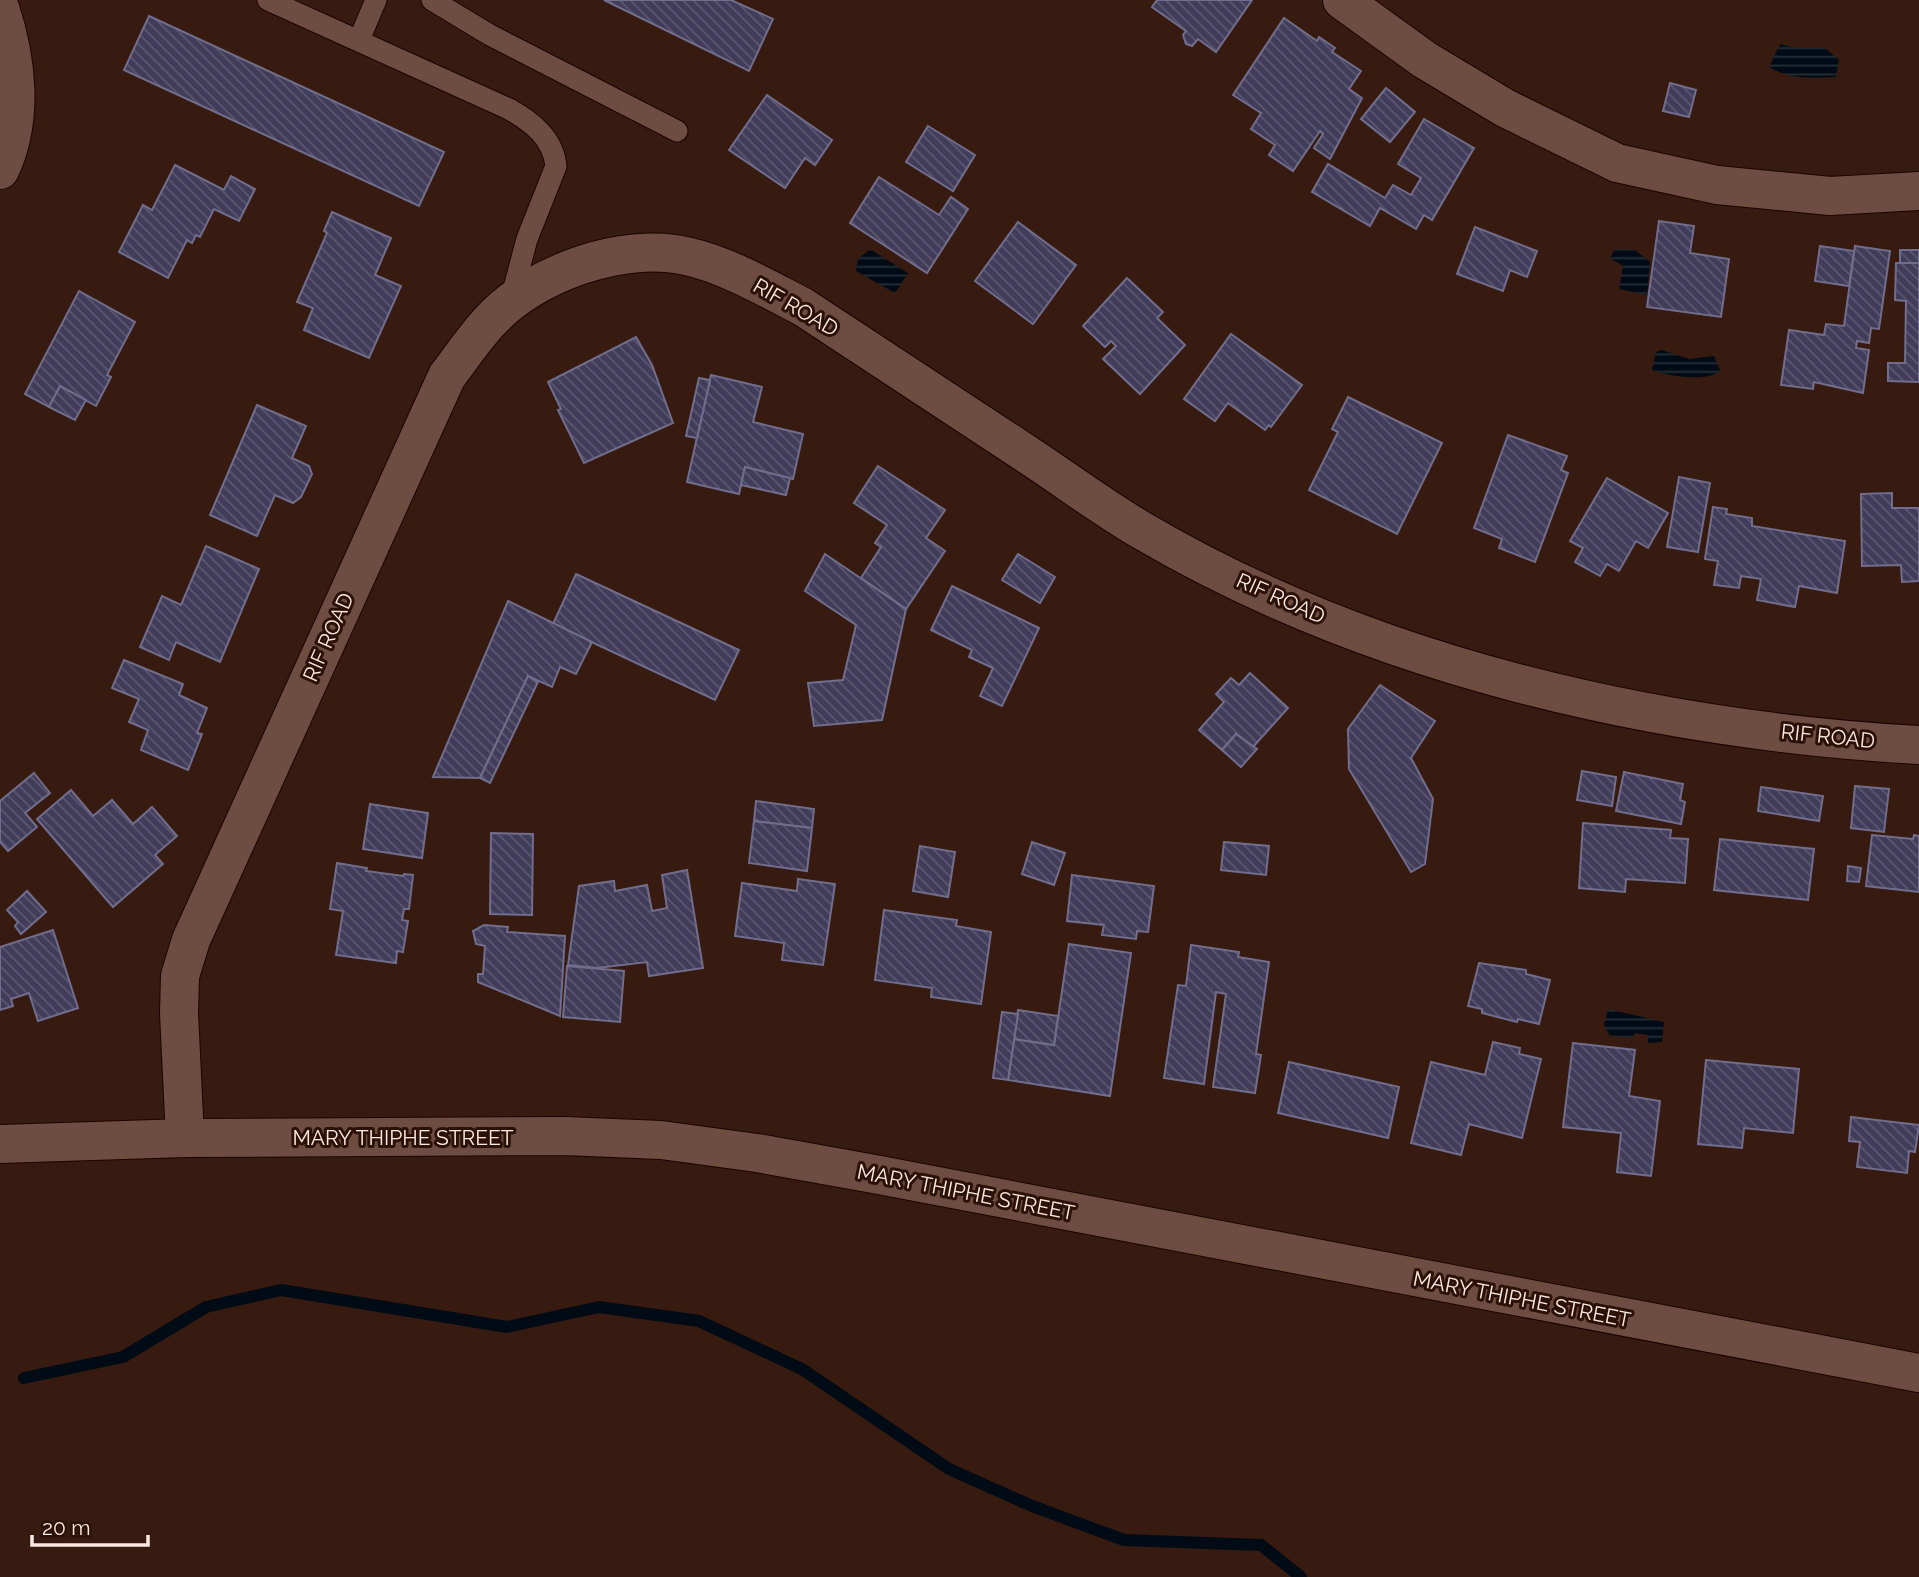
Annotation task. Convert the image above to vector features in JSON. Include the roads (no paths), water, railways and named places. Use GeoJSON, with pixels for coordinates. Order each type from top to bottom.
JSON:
{"type":"FeatureCollection","features":[{"type":"Feature","properties":{"kind":"street"},"geometry":{"type":"LineString","coordinates":[[1342,0],[1505,108],[1617,163],[1742,188],[1830,196],[1919,191]]}},
{"type":"Feature","properties":{"kind":"street"},"geometry":{"type":"LineString","coordinates":[[0,8],[7,28],[17,90],[6,157],[0,170]]}},
{"type":"Feature","properties":{"kind":"street","name":"RIF ROAD"},"geometry":{"type":"LineString","coordinates":[[185,1138],[178,1013],[180,976],[191,940],[447,376],[491,319],[509,304],[557,273],[619,253],[685,256],[744,277],[803,307],[1141,530],[1271,597],[1439,661],[1600,705],[1728,726],[1919,745]]}},
{"type":"Feature","properties":{"kind":"street","name":"MARY THIPHE STREET"},"geometry":{"type":"LineString","coordinates":[[0,1144],[185,1138],[565,1136],[661,1140],[757,1153],[1919,1373]]}},
{"type":"Feature","properties":{"kind":"lane"},"geometry":{"type":"LineString","coordinates":[[268,0],[509,109],[542,132],[556,166],[527,239],[509,304]]}},
{"type":"Feature","properties":{"kind":"lane"},"geometry":{"type":"LineString","coordinates":[[359,40],[376,0]]}},
{"type":"Feature","properties":{"kind":"lane"},"geometry":{"type":"LineString","coordinates":[[432,0],[489,35],[677,131]]}},
{"type":"Feature","properties":{"kind":"waterway"},"geometry":{"type":"LineString","coordinates":[[24,1378],[123,1357],[206,1307],[281,1290],[507,1327],[599,1307],[699,1321],[802,1369],[949,1469],[1032,1506],[1124,1540],[1261,1545],[1301,1577]]}}]}
